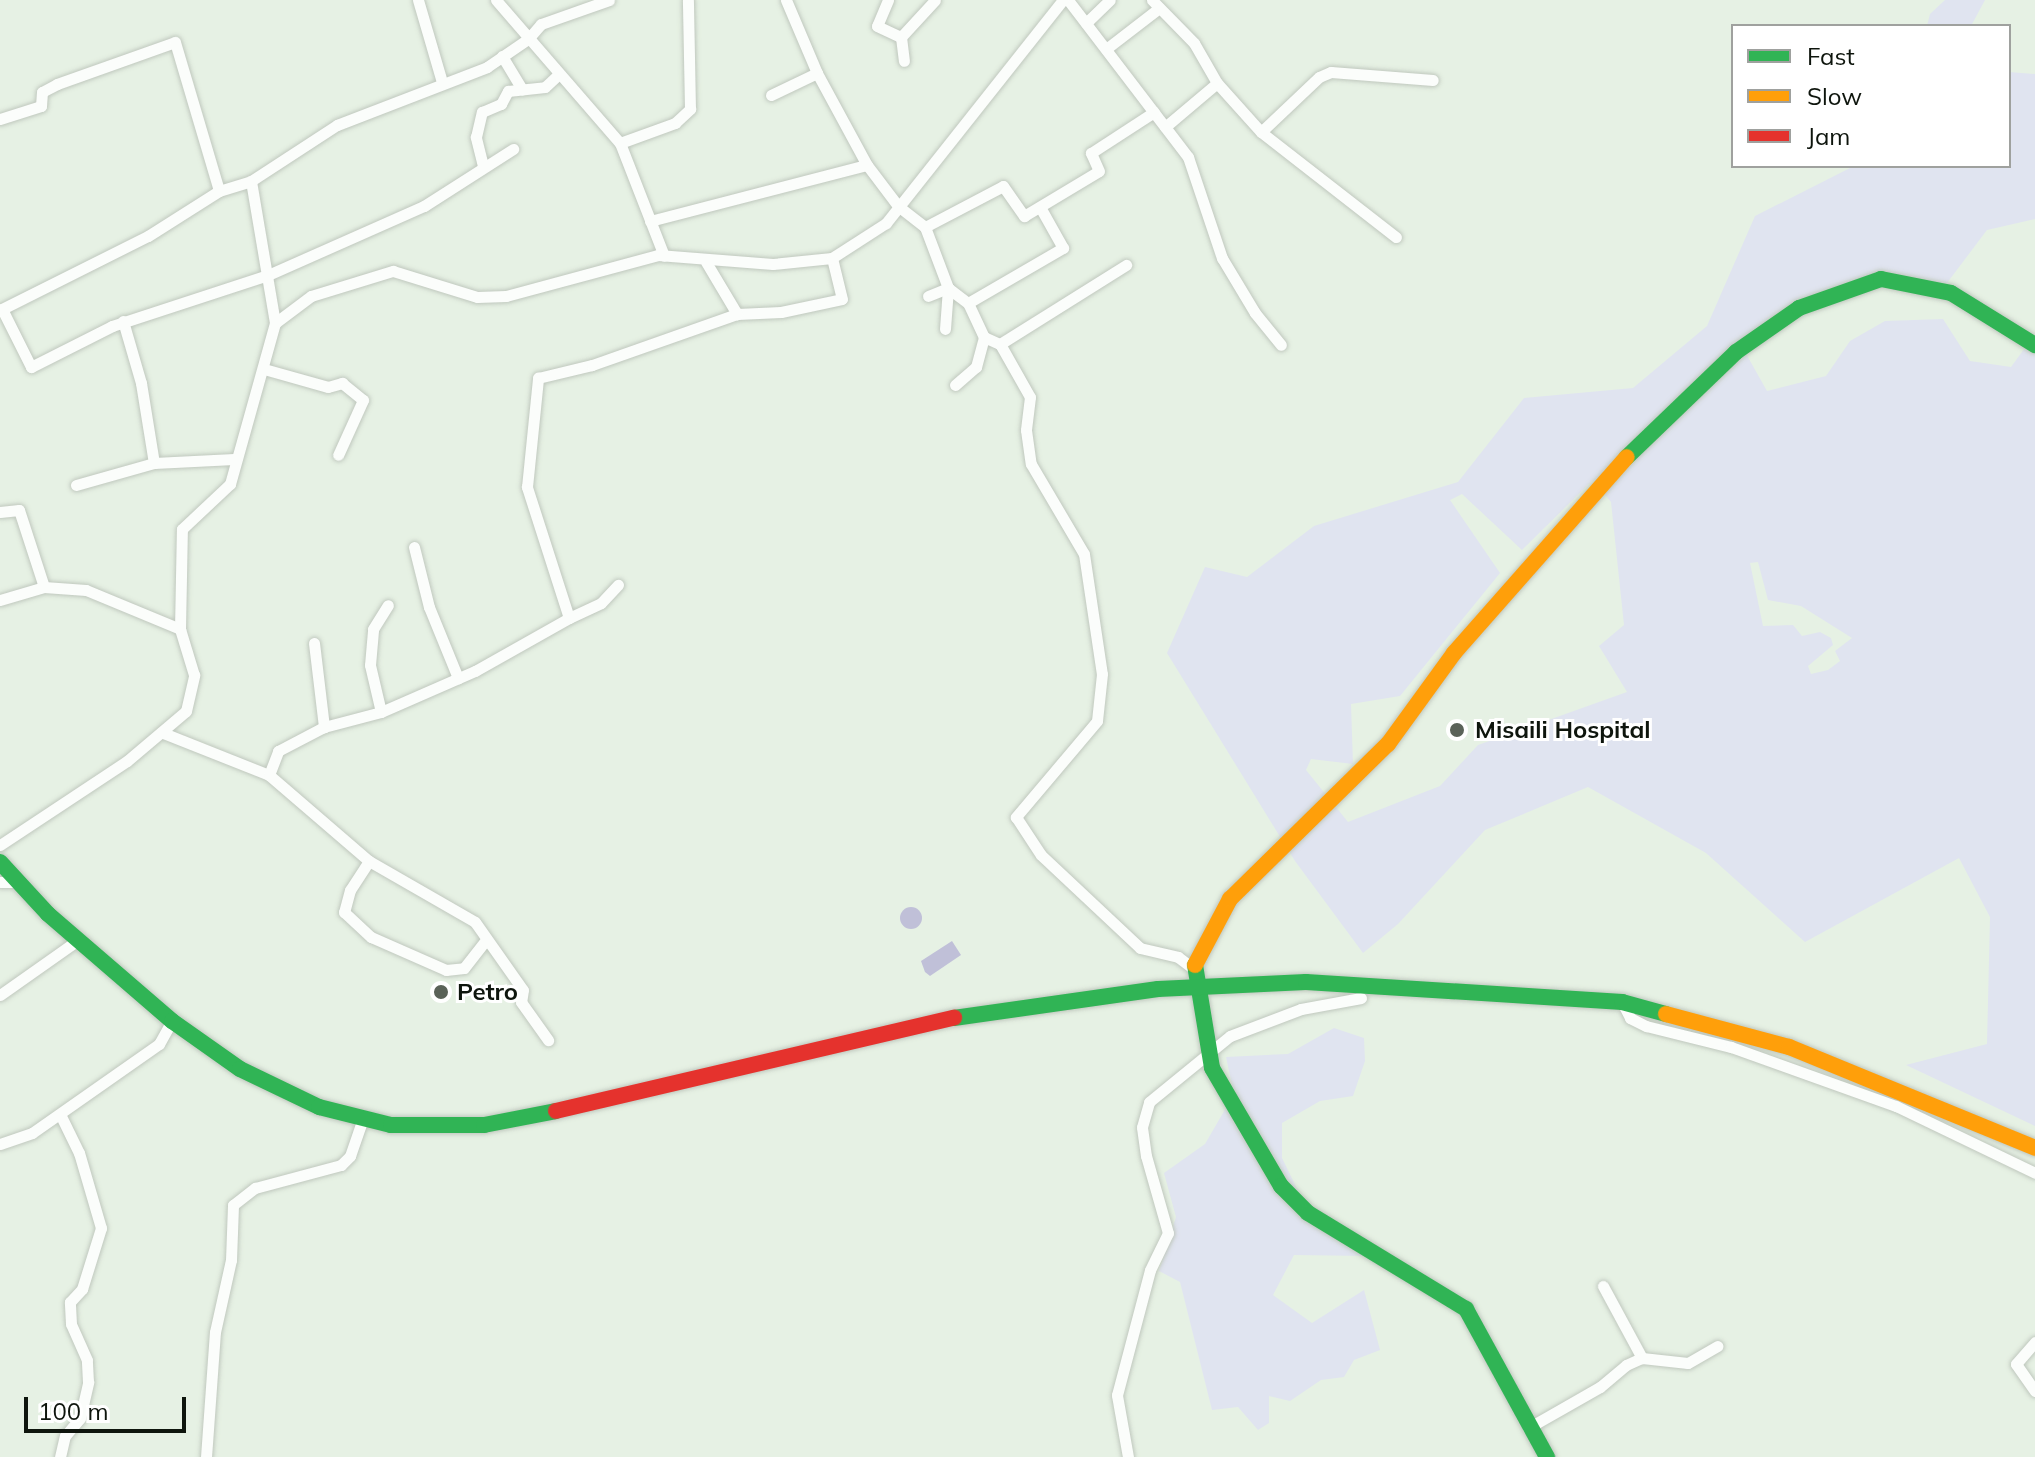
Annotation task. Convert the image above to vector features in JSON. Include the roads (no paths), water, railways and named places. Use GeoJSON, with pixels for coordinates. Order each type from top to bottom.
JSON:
{"type":"FeatureCollection","features":[{"type":"Feature","properties":{"kind":"main road"},"geometry":{"type":"LineString","coordinates":[[1547,1457],[1528,1428],[1466,1309],[1308,1213],[1281,1186],[1219,1087],[1209,1049],[1194,969],[1212,923],[1230,899],[1388,744],[1454,653],[1605,479],[1736,352],[1799,308],[1881,279],[1951,293],[2035,345]]}},
{"type":"Feature","properties":{"kind":"main road"},"geometry":{"type":"LineString","coordinates":[[0,862],[9,882],[172,1021],[273,1089],[363,1119],[438,1128],[484,1125],[909,1025],[1158,989],[1306,982],[1622,1002],[1789,1047],[2035,1148]]}},
{"type":"Feature","properties":{"kind":"street"},"geometry":{"type":"LineString","coordinates":[[418,0],[442,82]]}},
{"type":"Feature","properties":{"kind":"street"},"geometry":{"type":"LineString","coordinates":[[496,0],[620,143],[664,256]]}},
{"type":"Feature","properties":{"kind":"street"},"geometry":{"type":"LineString","coordinates":[[569,0],[574,13]]}},
{"type":"Feature","properties":{"kind":"street"},"geometry":{"type":"LineString","coordinates":[[513,149],[424,206],[268,275],[123,321],[31,367],[1,310],[148,236],[219,191],[251,181],[337,125],[502,56],[528,39],[541,24],[609,0]]}},
{"type":"Feature","properties":{"kind":"street"},"geometry":{"type":"LineString","coordinates":[[620,143],[675,123],[690,109],[688,0]]}},
{"type":"Feature","properties":{"kind":"street"},"geometry":{"type":"LineString","coordinates":[[786,0],[817,73],[867,165],[898,206],[925,227],[948,288],[945,329]]}},
{"type":"Feature","properties":{"kind":"street"},"geometry":{"type":"LineString","coordinates":[[888,0],[877,26],[901,37]]}},
{"type":"Feature","properties":{"kind":"street"},"geometry":{"type":"LineString","coordinates":[[904,61],[901,37],[935,0]]}},
{"type":"Feature","properties":{"kind":"street"},"geometry":{"type":"LineString","coordinates":[[275,323],[311,296],[393,271],[477,297],[506,296],[664,256],[706,262],[773,264],[832,258],[886,223],[1066,0],[1188,157],[1222,258],[1255,313],[1281,345]]}},
{"type":"Feature","properties":{"kind":"street"},"geometry":{"type":"LineString","coordinates":[[1086,23],[1110,0]]}},
{"type":"Feature","properties":{"kind":"street"},"geometry":{"type":"LineString","coordinates":[[1106,49],[1155,4],[1194,43],[1217,83],[1261,132],[1396,237]]}},
{"type":"Feature","properties":{"kind":"street"},"geometry":{"type":"LineString","coordinates":[[0,119],[41,106],[42,92],[57,84],[175,42],[219,191]]}},
{"type":"Feature","properties":{"kind":"street"},"geometry":{"type":"LineString","coordinates":[[502,56],[522,89]]}},
{"type":"Feature","properties":{"kind":"street"},"geometry":{"type":"LineString","coordinates":[[1261,132],[1331,72],[1433,80]]}},
{"type":"Feature","properties":{"kind":"street"},"geometry":{"type":"LineString","coordinates":[[771,95],[817,73]]}},
{"type":"Feature","properties":{"kind":"street"},"geometry":{"type":"LineString","coordinates":[[483,166],[476,137],[482,112],[501,104],[508,91],[545,87],[559,74]]}},
{"type":"Feature","properties":{"kind":"street"},"geometry":{"type":"LineString","coordinates":[[1165,127],[1217,83]]}},
{"type":"Feature","properties":{"kind":"street"},"geometry":{"type":"LineString","coordinates":[[925,227],[1003,186],[1024,216],[1099,171],[1091,153],[1154,112]]}},
{"type":"Feature","properties":{"kind":"street"},"geometry":{"type":"LineString","coordinates":[[650,221],[867,165]]}},
{"type":"Feature","properties":{"kind":"street"},"geometry":{"type":"LineString","coordinates":[[0,845],[163,733],[186,711],[194,675],[180,629],[182,529],[230,484],[234,459],[264,369],[275,323],[251,181]]}},
{"type":"Feature","properties":{"kind":"street"},"geometry":{"type":"LineString","coordinates":[[968,303],[1063,248],[1040,207]]}},
{"type":"Feature","properties":{"kind":"street"},"geometry":{"type":"LineString","coordinates":[[569,618],[527,487],[538,378],[592,365],[737,314],[781,312],[842,299],[832,258]]}},
{"type":"Feature","properties":{"kind":"street"},"geometry":{"type":"LineString","coordinates":[[706,262],[737,314]]}},
{"type":"Feature","properties":{"kind":"street"},"geometry":{"type":"LineString","coordinates":[[1000,344],[1126,265]]}},
{"type":"Feature","properties":{"kind":"street"},"geometry":{"type":"LineString","coordinates":[[948,288],[968,303],[984,337],[976,367],[955,385]]}},
{"type":"Feature","properties":{"kind":"street"},"geometry":{"type":"LineString","coordinates":[[928,296],[948,288]]}},
{"type":"Feature","properties":{"kind":"street"},"geometry":{"type":"LineString","coordinates":[[123,321],[141,383],[154,463]]}},
{"type":"Feature","properties":{"kind":"street"},"geometry":{"type":"LineString","coordinates":[[984,337],[1000,344],[1030,397],[1026,430],[1031,464],[1084,554],[1102,674],[1097,721],[1016,817],[1041,855],[1140,948],[1178,957],[1194,969]]}},
{"type":"Feature","properties":{"kind":"street"},"geometry":{"type":"LineString","coordinates":[[264,369],[328,387],[342,383],[363,400],[338,455]]}},
{"type":"Feature","properties":{"kind":"street"},"geometry":{"type":"LineString","coordinates":[[76,485],[154,463],[234,459]]}},
{"type":"Feature","properties":{"kind":"street"},"geometry":{"type":"LineString","coordinates":[[0,512],[19,510],[44,587]]}},
{"type":"Feature","properties":{"kind":"street"},"geometry":{"type":"LineString","coordinates":[[414,547],[429,607],[458,678]]}},
{"type":"Feature","properties":{"kind":"street"},"geometry":{"type":"LineString","coordinates":[[269,775],[278,751],[324,727],[381,712],[458,678],[601,603],[618,585]]}},
{"type":"Feature","properties":{"kind":"street"},"geometry":{"type":"LineString","coordinates":[[0,600],[44,587],[86,590],[180,629]]}},
{"type":"Feature","properties":{"kind":"street"},"geometry":{"type":"LineString","coordinates":[[381,712],[370,665],[373,629],[388,605]]}},
{"type":"Feature","properties":{"kind":"street"},"geometry":{"type":"LineString","coordinates":[[314,643],[324,727]]}},
{"type":"Feature","properties":{"kind":"street"},"geometry":{"type":"LineString","coordinates":[[163,733],[269,775],[369,861],[437,903],[457,908],[475,922],[523,990],[521,1002],[548,1040]]}},
{"type":"Feature","properties":{"kind":"street"},"geometry":{"type":"LineString","coordinates":[[369,861],[350,890],[344,912],[371,937],[428,967],[446,970],[464,968],[486,940]]}},
{"type":"Feature","properties":{"kind":"street"},"geometry":{"type":"LineString","coordinates":[[0,995],[78,940]]}},
{"type":"Feature","properties":{"kind":"street"},"geometry":{"type":"LineString","coordinates":[[1128,1457],[1117,1395],[1150,1270],[1168,1233],[1142,1127],[1149,1102],[1209,1049],[1301,1009],[1361,998]]}},
{"type":"Feature","properties":{"kind":"street"},"geometry":{"type":"LineString","coordinates":[[1622,1002],[1630,1018],[1646,1026],[1731,1047],[1896,1106],[2035,1173]]}},
{"type":"Feature","properties":{"kind":"street"},"geometry":{"type":"LineString","coordinates":[[0,1144],[19,1140],[159,1044],[172,1021]]}},
{"type":"Feature","properties":{"kind":"street"},"geometry":{"type":"LineString","coordinates":[[60,1114],[79,1153],[101,1228],[82,1289],[70,1302],[71,1324],[87,1360],[88,1382],[80,1418],[65,1436],[60,1457]]}},
{"type":"Feature","properties":{"kind":"street"},"geometry":{"type":"LineString","coordinates":[[206,1457],[215,1332],[231,1260],[233,1205],[255,1188],[341,1165],[350,1156],[363,1119]]}},
{"type":"Feature","properties":{"kind":"street"},"geometry":{"type":"LineString","coordinates":[[1603,1286],[1642,1358]]}},
{"type":"Feature","properties":{"kind":"street"},"geometry":{"type":"LineString","coordinates":[[2035,1342],[2016,1364],[2035,1391]]}},
{"type":"Feature","properties":{"kind":"street"},"geometry":{"type":"LineString","coordinates":[[1528,1428],[1642,1358],[1681,1364],[1718,1346]]}},
{"type":"Feature","properties":{"kind":"water"},"geometry":{"type":"Polygon","coordinates":[[[907,907],[915,907],[922,918],[915,929],[907,929],[900,922],[900,914],[907,907]]]}},
{"type":"Feature","properties":{"kind":"water"},"geometry":{"type":"Polygon","coordinates":[[[952,941],[961,955],[930,976],[921,961],[952,941]]]}},
{"type":"Feature","properties":{"kind":"place","name":"Misaili Hospital"},"geometry":{"type":"Point","coordinates":[1457,730]}},
{"type":"Feature","properties":{"kind":"place","name":"Petro"},"geometry":{"type":"Point","coordinates":[441,992]}}]}
